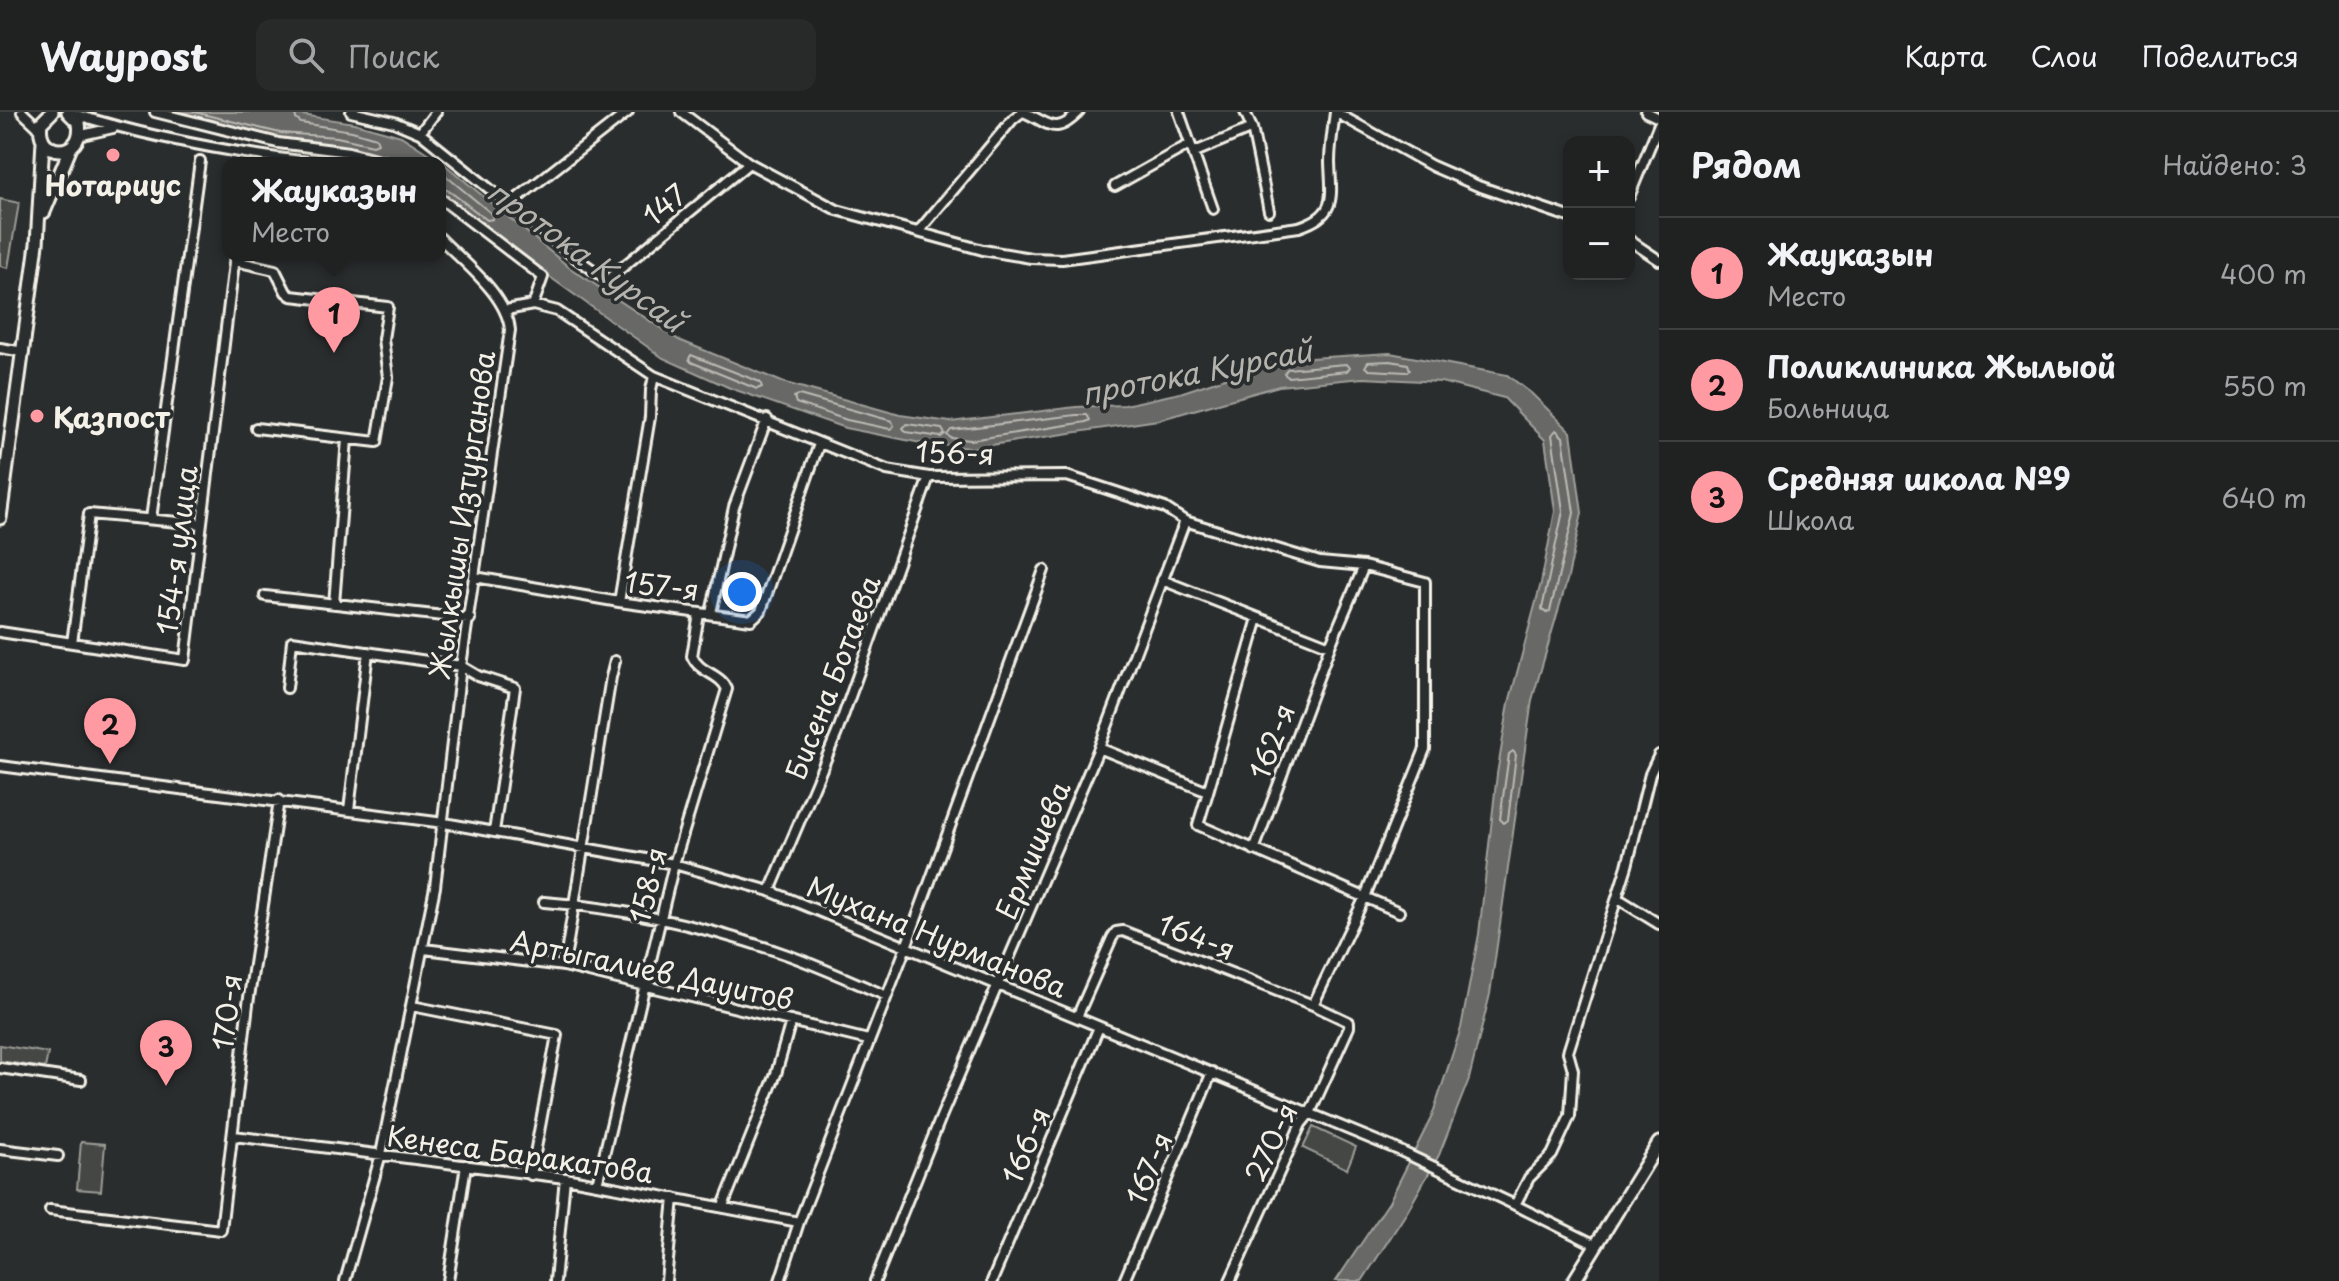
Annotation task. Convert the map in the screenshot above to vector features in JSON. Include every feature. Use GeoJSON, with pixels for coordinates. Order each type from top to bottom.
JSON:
{"type":"FeatureCollection","features":[{"type":"Feature","properties":{"kind":"street"},"geometry":{"type":"LineString","coordinates":[[22,112],[42,126],[52,149],[65,150],[94,120]]}},
{"type":"Feature","properties":{"kind":"street"},"geometry":{"type":"LineString","coordinates":[[0,518],[38,232],[42,126],[52,112]]}},
{"type":"Feature","properties":{"kind":"street"},"geometry":{"type":"LineString","coordinates":[[38,232],[49,196],[80,130],[75,117],[69,112]]}},
{"type":"Feature","properties":{"kind":"street"},"geometry":{"type":"LineString","coordinates":[[69,112],[118,128],[242,157]]}},
{"type":"Feature","properties":{"kind":"street"},"geometry":{"type":"LineString","coordinates":[[155,112],[278,143],[368,157]]}},
{"type":"Feature","properties":{"kind":"street"},"geometry":{"type":"LineString","coordinates":[[351,112],[394,122],[420,133],[510,204],[628,112]]}},
{"type":"Feature","properties":{"kind":"street"},"geometry":{"type":"LineString","coordinates":[[420,133],[436,112]]}},
{"type":"Feature","properties":{"kind":"street"},"geometry":{"type":"LineString","coordinates":[[681,112],[749,163],[837,210],[983,250],[1031,258],[1062,259],[1311,223],[1327,211],[1332,197],[1330,164],[1335,112],[1443,171],[1563,215]]}},
{"type":"Feature","properties":{"kind":"street"},"geometry":{"type":"LineString","coordinates":[[918,232],[1013,119],[1023,112],[1051,127],[1068,124],[1079,112]]}},
{"type":"Feature","properties":{"kind":"street"},"geometry":{"type":"LineString","coordinates":[[1179,112],[1213,209]]}},
{"type":"Feature","properties":{"kind":"street"},"geometry":{"type":"LineString","coordinates":[[1245,112],[1252,128],[1269,211]]}},
{"type":"Feature","properties":{"kind":"street"},"geometry":{"type":"LineString","coordinates":[[1646,112],[1659,118]]}},
{"type":"Feature","properties":{"kind":"street"},"geometry":{"type":"LineString","coordinates":[[1635,182],[1659,124]]}},
{"type":"Feature","properties":{"kind":"street"},"geometry":{"type":"LineString","coordinates":[[76,142],[118,128]]}},
{"type":"Feature","properties":{"kind":"street"},"geometry":{"type":"LineString","coordinates":[[1115,186],[1192,148],[1252,128]]}},
{"type":"Feature","properties":{"kind":"street"},"geometry":{"type":"LineString","coordinates":[[151,519],[200,161]]}},
{"type":"Feature","properties":{"kind":"street","name":"147"},"geometry":{"type":"LineString","coordinates":[[510,204],[607,280],[749,163]]}},
{"type":"Feature","properties":{"kind":"street"},"geometry":{"type":"LineString","coordinates":[[446,203],[543,277],[533,305],[506,310],[498,297],[446,244]]}},
{"type":"Feature","properties":{"kind":"street"},"geometry":{"type":"LineString","coordinates":[[1635,244],[1659,260]]}},
{"type":"Feature","properties":{"kind":"street","name":"154-я улица"},"geometry":{"type":"LineString","coordinates":[[72,643],[185,660],[235,261]]}},
{"type":"Feature","properties":{"kind":"street"},"geometry":{"type":"LineString","coordinates":[[245,261],[275,270],[291,296],[388,307],[383,339],[388,377],[377,442],[256,428]]}},
{"type":"Feature","properties":{"kind":"street","name":"156-я"},"geometry":{"type":"LineString","coordinates":[[533,305],[557,311],[654,376],[767,419],[819,444],[887,470],[929,477],[1067,476],[1165,508],[1185,521],[1320,562],[1364,566],[1425,582],[1425,749],[1365,897]]}},
{"type":"Feature","properties":{"kind":"street","name":"Жылкышы Изтурганова"},"geometry":{"type":"LineString","coordinates":[[345,1281],[381,1154],[424,949],[444,823],[461,666],[510,330],[506,310]]}},
{"type":"Feature","properties":{"kind":"street"},"geometry":{"type":"LineString","coordinates":[[0,348],[24,352]]}},
{"type":"Feature","properties":{"kind":"street"},"geometry":{"type":"LineString","coordinates":[[619,602],[654,376]]}},
{"type":"Feature","properties":{"kind":"street"},"geometry":{"type":"LineString","coordinates":[[711,613],[734,507],[767,419]]}},
{"type":"Feature","properties":{"kind":"street"},"geometry":{"type":"LineString","coordinates":[[334,604],[347,439]]}},
{"type":"Feature","properties":{"kind":"street","name":"157-я"},"geometry":{"type":"LineString","coordinates":[[475,577],[619,602],[751,620],[761,611],[819,444]]}},
{"type":"Feature","properties":{"kind":"street","name":"Бисена Ботаева"},"geometry":{"type":"LineString","coordinates":[[770,891],[837,733],[929,477]]}},
{"type":"Feature","properties":{"kind":"street"},"geometry":{"type":"LineString","coordinates":[[0,632],[72,643],[89,514],[201,524]]}},
{"type":"Feature","properties":{"kind":"street","name":"Ермишева"},"geometry":{"type":"LineString","coordinates":[[875,1281],[941,1117],[1099,748],[1185,521]]}},
{"type":"Feature","properties":{"kind":"street","name":"162-я"},"geometry":{"type":"LineString","coordinates":[[1254,850],[1330,646],[1364,566]]}},
{"type":"Feature","properties":{"kind":"street"},"geometry":{"type":"LineString","coordinates":[[780,1281],[799,1222],[906,947],[1044,570]]}},
{"type":"Feature","properties":{"kind":"street"},"geometry":{"type":"LineString","coordinates":[[1162,580],[1330,646]]}},
{"type":"Feature","properties":{"kind":"street"},"geometry":{"type":"LineString","coordinates":[[265,596],[470,619]]}},
{"type":"Feature","properties":{"kind":"street","name":"158-я"},"geometry":{"type":"LineString","coordinates":[[597,1184],[674,864],[727,689],[723,681],[695,662],[692,656],[699,614]]}},
{"type":"Feature","properties":{"kind":"street"},"geometry":{"type":"LineString","coordinates":[[1258,618],[1198,825],[1399,912]]}},
{"type":"Feature","properties":{"kind":"street"},"geometry":{"type":"LineString","coordinates":[[287,688],[292,641],[461,666],[478,676],[515,688],[494,832]]}},
{"type":"Feature","properties":{"kind":"street"},"geometry":{"type":"LineString","coordinates":[[349,810],[368,652]]}},
{"type":"Feature","properties":{"kind":"street"},"geometry":{"type":"LineString","coordinates":[[564,966],[615,661]]}},
{"type":"Feature","properties":{"kind":"street"},"geometry":{"type":"LineString","coordinates":[[1099,748],[1208,792]]}},
{"type":"Feature","properties":{"kind":"street"},"geometry":{"type":"LineString","coordinates":[[1515,1205],[1529,1178],[1552,1155],[1570,1116],[1573,1070],[1568,1052],[1617,898],[1650,774],[1659,755]]}},
{"type":"Feature","properties":{"kind":"street","name":"Мухана Нурманова"},"geometry":{"type":"LineString","coordinates":[[0,766],[444,823],[674,864],[770,891],[1396,1149],[1596,1245]]}},
{"type":"Feature","properties":{"kind":"street"},"geometry":{"type":"LineString","coordinates":[[1650,774],[1659,780]]}},
{"type":"Feature","properties":{"kind":"street","name":"170-я"},"geometry":{"type":"LineString","coordinates":[[50,1210],[221,1230],[248,1004],[279,800]]}},
{"type":"Feature","properties":{"kind":"street"},"geometry":{"type":"LineString","coordinates":[[1313,1005],[1365,897]]}},
{"type":"Feature","properties":{"kind":"street"},"geometry":{"type":"LineString","coordinates":[[1617,898],[1659,924]]}},
{"type":"Feature","properties":{"kind":"street"},"geometry":{"type":"LineString","coordinates":[[544,902],[662,918],[779,952],[887,996]]}},
{"type":"Feature","properties":{"kind":"street","name":"164-я"},"geometry":{"type":"LineString","coordinates":[[1077,1017],[1112,938],[1116,932],[1123,931],[1349,1022]]}},
{"type":"Feature","properties":{"kind":"street","name":"Артыгалиев Дауитов"},"geometry":{"type":"LineString","coordinates":[[424,949],[564,966],[868,1040]]}},
{"type":"Feature","properties":{"kind":"street"},"geometry":{"type":"LineString","coordinates":[[412,1006],[557,1035],[531,1175]]}},
{"type":"Feature","properties":{"kind":"street"},"geometry":{"type":"LineString","coordinates":[[723,1206],[776,1074],[791,1021]]}},
{"type":"Feature","properties":{"kind":"street","name":"270-я"},"geometry":{"type":"LineString","coordinates":[[1230,1281],[1301,1124],[1310,1113],[1349,1022]]}},
{"type":"Feature","properties":{"kind":"street","name":"166-я"},"geometry":{"type":"LineString","coordinates":[[992,1281],[1099,1027]]}},
{"type":"Feature","properties":{"kind":"street"},"geometry":{"type":"LineString","coordinates":[[0,1068],[81,1080]]}},
{"type":"Feature","properties":{"kind":"street","name":"167-я"},"geometry":{"type":"LineString","coordinates":[[1124,1281],[1212,1072]]}},
{"type":"Feature","properties":{"kind":"street","name":"Кенеса Баракатова"},"geometry":{"type":"LineString","coordinates":[[234,1136],[565,1178],[799,1222]]}},
{"type":"Feature","properties":{"kind":"street"},"geometry":{"type":"LineString","coordinates":[[1574,1281],[1659,1143]]}},
{"type":"Feature","properties":{"kind":"street"},"geometry":{"type":"LineString","coordinates":[[0,1149],[58,1156]]}},
{"type":"Feature","properties":{"kind":"street"},"geometry":{"type":"LineString","coordinates":[[448,1281],[466,1165]]}},
{"type":"Feature","properties":{"kind":"street"},"geometry":{"type":"LineString","coordinates":[[555,1281],[565,1178]]}},
{"type":"Feature","properties":{"kind":"street"},"geometry":{"type":"LineString","coordinates":[[666,1281],[674,1198]]}},
{"type":"Feature","properties":{"kind":"shaded area"},"geometry":{"type":"Polygon","coordinates":[[[0,199],[19,203],[8,268],[0,266],[0,199]]]}},
{"type":"Feature","properties":{"kind":"shaded area"},"geometry":{"type":"Polygon","coordinates":[[[0,1045],[48,1053],[45,1068],[0,1061],[0,1045]]]}},
{"type":"Feature","properties":{"kind":"shaded area"},"geometry":{"type":"Polygon","coordinates":[[[1313,1127],[1356,1147],[1347,1169],[1303,1148],[1313,1127]]]}},
{"type":"Feature","properties":{"kind":"shaded area"},"geometry":{"type":"Polygon","coordinates":[[[81,1142],[105,1144],[101,1191],[77,1189],[81,1142]]]}},
{"type":"Feature","properties":{"kind":"water"},"geometry":{"type":"Polygon","coordinates":[[[165,112],[282,112],[354,123],[401,136],[434,157],[384,157],[336,145],[279,141],[165,112]]]}},
{"type":"Feature","properties":{"kind":"water"},"geometry":{"type":"Polygon","coordinates":[[[446,165],[570,268],[679,340],[782,382],[900,415],[950,422],[1076,407],[1125,405],[1180,393],[1264,365],[1310,358],[1390,353],[1507,375],[1531,393],[1571,432],[1582,513],[1568,577],[1532,700],[1490,994],[1469,1079],[1439,1155],[1407,1212],[1362,1281],[1336,1281],[1389,1202],[1432,1116],[1461,1028],[1479,934],[1497,774],[1509,703],[1541,583],[1555,511],[1545,440],[1504,398],[1441,382],[1363,378],[1279,386],[1158,420],[971,448],[921,443],[845,428],[730,388],[663,358],[446,199],[446,165]]]}},
{"type":"Feature","properties":{"kind":"place","name":"Нотариус"},"geometry":{"type":"Point","coordinates":[113,155]}},
{"type":"Feature","properties":{"kind":"place","name":"Жауказын"},"geometry":{"type":"Point","coordinates":[334,353]}},
{"type":"Feature","properties":{"kind":"place","name":"Қазпост"},"geometry":{"type":"Point","coordinates":[37,416]}},
{"type":"Feature","properties":{"kind":"place","name":"Поликлиника Жылыой"},"geometry":{"type":"Point","coordinates":[110,764]}},
{"type":"Feature","properties":{"kind":"place","name":"Средняя школа №9"},"geometry":{"type":"Point","coordinates":[166,1086]}},
{"type":"Feature","properties":{"kind":"water label","name":"протока Курсай"},"geometry":{"type":"Point","coordinates":[587,255]}},
{"type":"Feature","properties":{"kind":"water label","name":"протока Курсай"},"geometry":{"type":"Point","coordinates":[1196,371]}}]}
